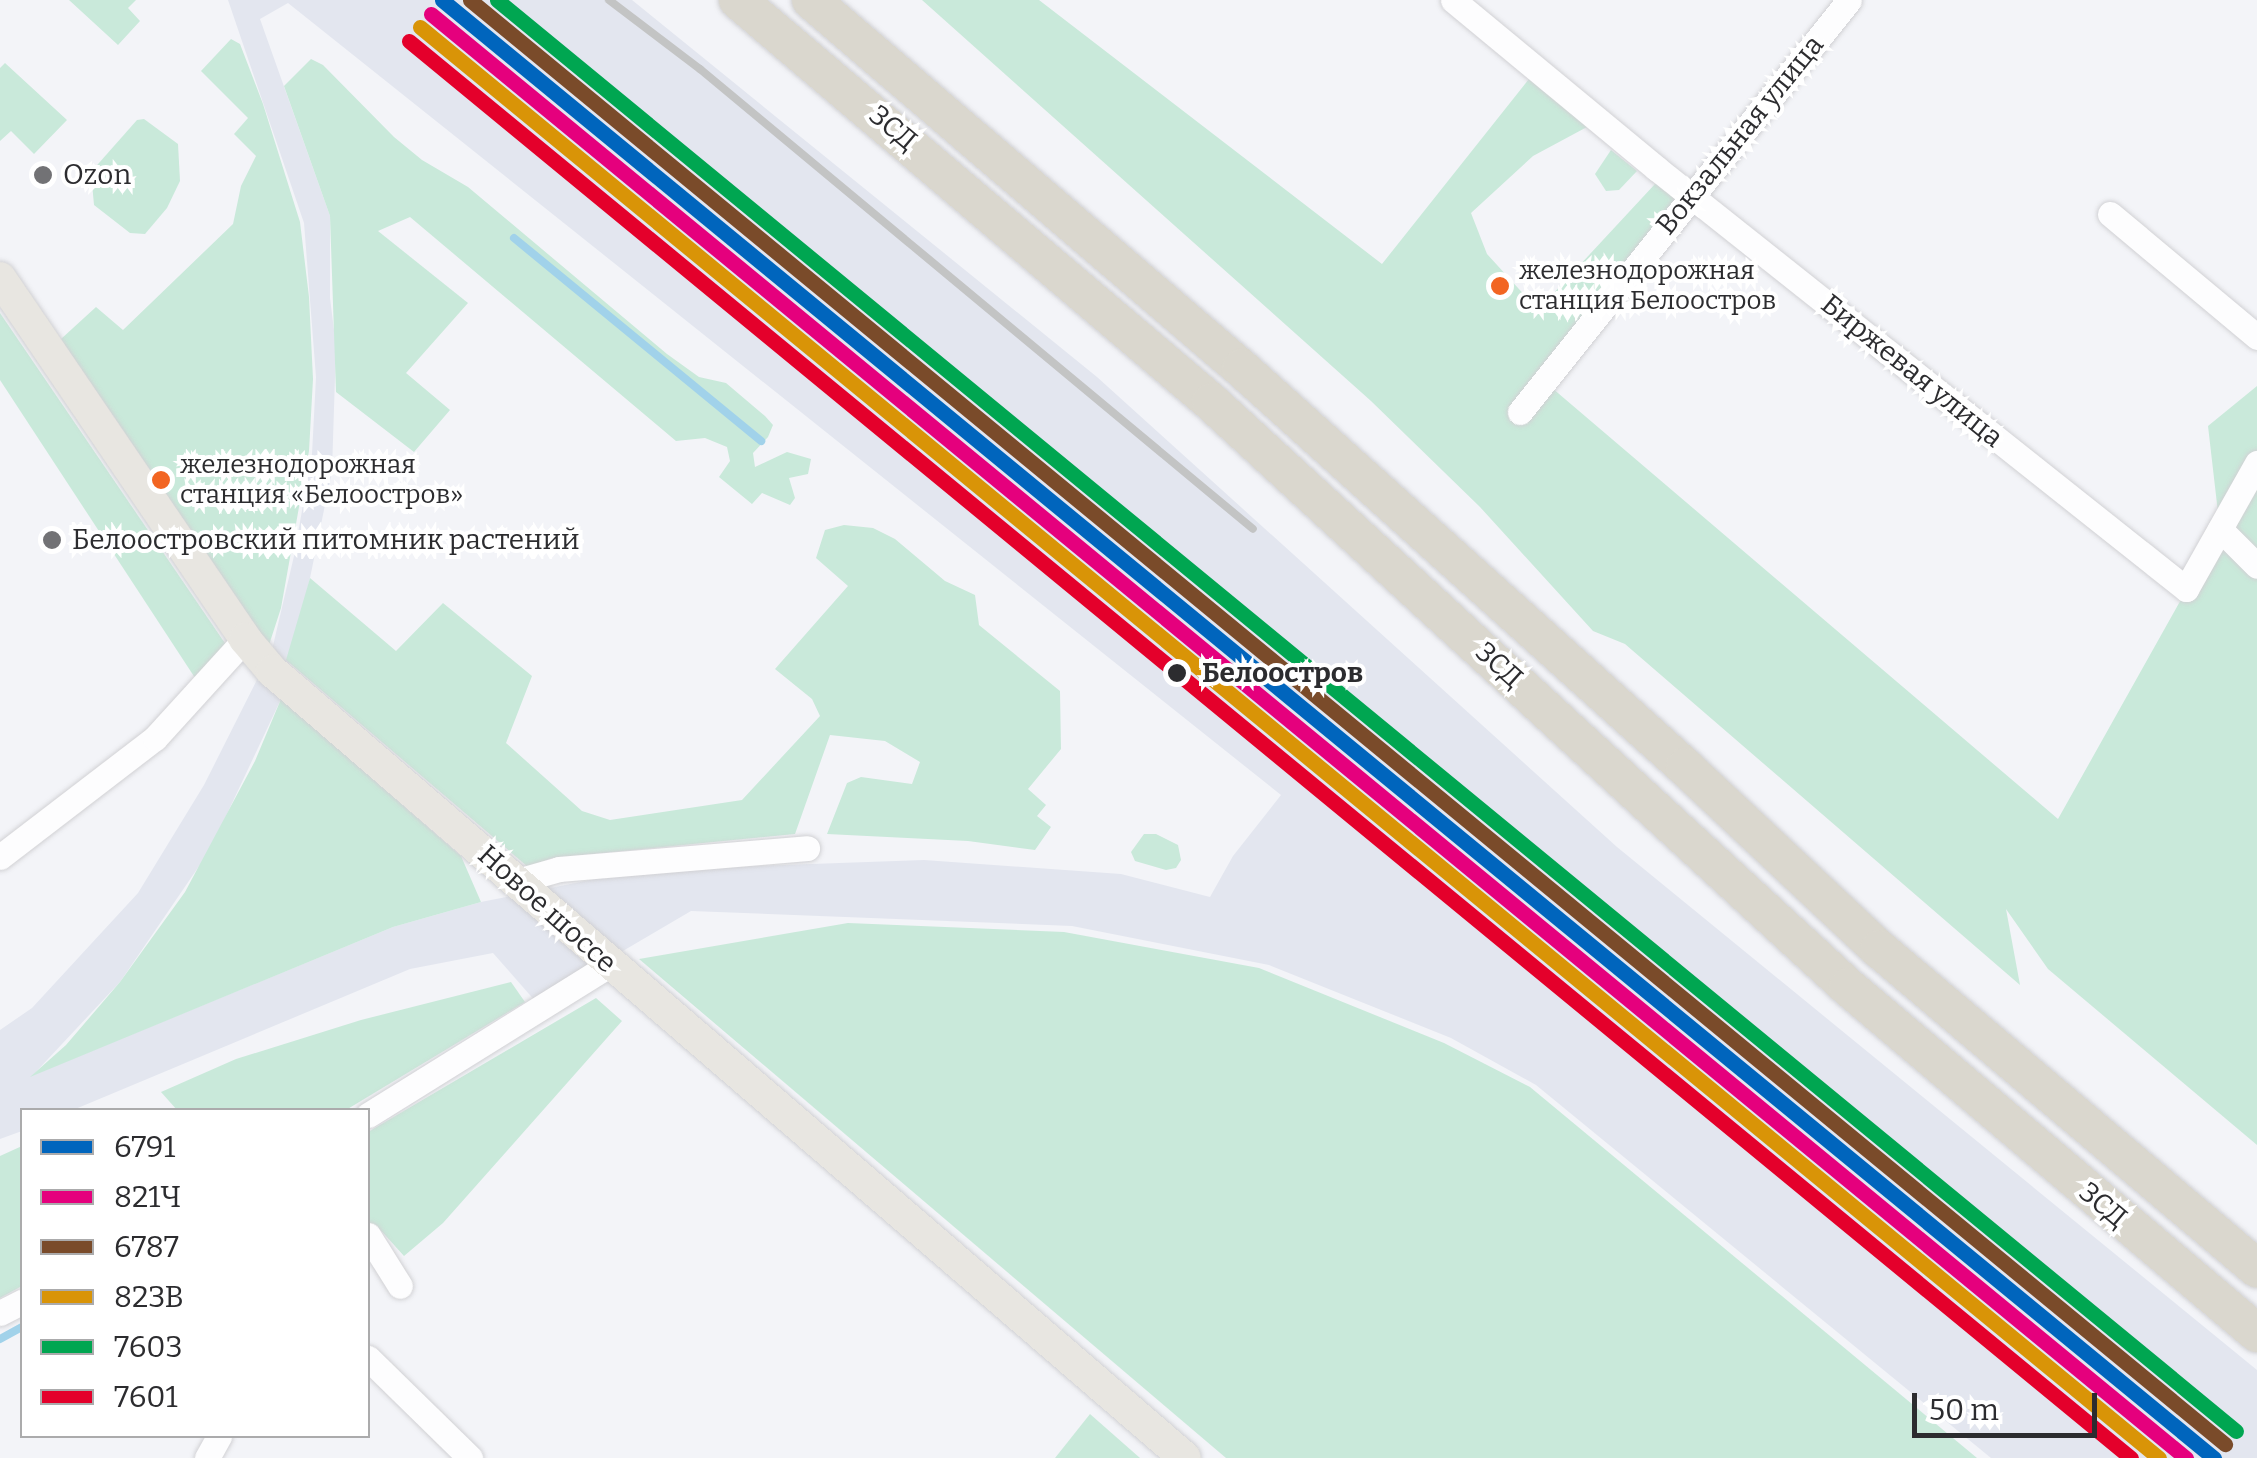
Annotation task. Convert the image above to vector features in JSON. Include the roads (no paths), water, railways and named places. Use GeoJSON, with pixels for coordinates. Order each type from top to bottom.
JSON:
{"type":"FeatureCollection","features":[{"type":"Feature","properties":{"kind":"highway","name":"ЗСД"},"geometry":{"type":"LineString","coordinates":[[738,0],[883,119],[1211,402],[1848,987],[2257,1334]]}},
{"type":"Feature","properties":{"kind":"highway","name":"ЗСД"},"geometry":{"type":"LineString","coordinates":[[812,0],[1286,408],[1685,767],[1879,949],[2257,1268]]}},
{"type":"Feature","properties":{"kind":"main road","name":"Новое шоссе"},"geometry":{"type":"LineString","coordinates":[[0,278],[245,639],[272,670],[609,965],[1185,1458]]}},
{"type":"Feature","properties":{"kind":"street","name":"Биржевая улица"},"geometry":{"type":"LineString","coordinates":[[1453,0],[2186,589],[2220,530]]}},
{"type":"Feature","properties":{"kind":"street","name":"Вокзальная улица"},"geometry":{"type":"LineString","coordinates":[[1520,412],[1690,194],[1850,0]]}},
{"type":"Feature","properties":{"kind":"street"},"geometry":{"type":"LineString","coordinates":[[2110,214],[2257,337]]}},
{"type":"Feature","properties":{"kind":"street"},"geometry":{"type":"LineString","coordinates":[[2257,463],[2220,530],[2257,566]]}},
{"type":"Feature","properties":{"kind":"street"},"geometry":{"type":"LineString","coordinates":[[0,857],[155,738],[245,639]]}},
{"type":"Feature","properties":{"kind":"street"},"geometry":{"type":"LineString","coordinates":[[517,881],[559,870],[807,848]]}},
{"type":"Feature","properties":{"kind":"street"},"geometry":{"type":"LineString","coordinates":[[370,1114],[609,965]]}},
{"type":"Feature","properties":{"kind":"street"},"geometry":{"type":"LineString","coordinates":[[370,1237],[399,1277],[400,1286]]}},
{"type":"Feature","properties":{"kind":"street"},"geometry":{"type":"LineString","coordinates":[[370,1360],[470,1458]]}},
{"type":"Feature","properties":{"kind":"waterway"},"geometry":{"type":"LineString","coordinates":[[514,238],[761,441]]}},
{"type":"Feature","properties":{"kind":"waterway"},"geometry":{"type":"LineString","coordinates":[[0,1339],[20,1328]]}},
{"type":"Feature","properties":{"kind":"railway"},"geometry":{"type":"LineString","coordinates":[[609,0],[700,69],[1253,529]]}},
{"type":"Feature","properties":{"kind":"place","name":"Ozon"},"geometry":{"type":"Point","coordinates":[43,175]}},
{"type":"Feature","properties":{"kind":"place","name":"железнодорожная станция Белоостров"},"geometry":{"type":"Point","coordinates":[1500,286]}},
{"type":"Feature","properties":{"kind":"place","name":"железнодорожная станция «Белоостров»"},"geometry":{"type":"Point","coordinates":[161,480]}},
{"type":"Feature","properties":{"kind":"place","name":"Белоостровский питомник растений"},"geometry":{"type":"Point","coordinates":[52,540]}},
{"type":"Feature","properties":{"kind":"place","name":"Белоостров"},"geometry":{"type":"Point","coordinates":[1177,673]}}]}
